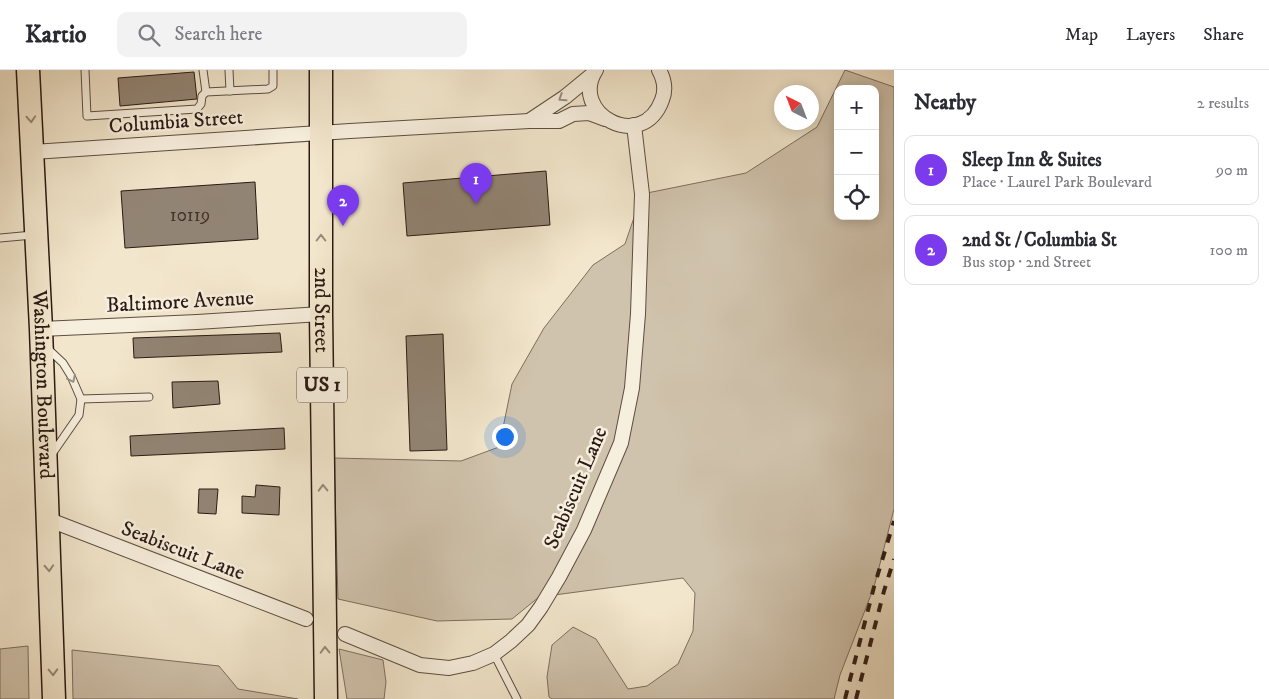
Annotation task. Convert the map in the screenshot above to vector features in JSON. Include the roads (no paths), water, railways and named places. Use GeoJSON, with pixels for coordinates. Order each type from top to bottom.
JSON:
{"type":"FeatureCollection","features":[{"type":"Feature","properties":{"kind":"main road","name":"Washington Boulevard"},"geometry":{"type":"LineString","coordinates":[[28,70],[41,336],[44,464],[54,699]]}},
{"type":"Feature","properties":{"kind":"main road","name":"2nd Street"},"geometry":{"type":"LineString","coordinates":[[321,70],[321,314],[326,699]]}},
{"type":"Feature","properties":{"kind":"street"},"geometry":{"type":"LineString","coordinates":[[634,125],[640,124],[651,117],[659,108],[664,96],[664,84],[660,71]]}},
{"type":"Feature","properties":{"kind":"street"},"geometry":{"type":"LineString","coordinates":[[594,72],[590,86],[591,98],[597,110],[605,119]]}},
{"type":"Feature","properties":{"kind":"street"},"geometry":{"type":"LineString","coordinates":[[529,121],[565,97],[594,72]]}},
{"type":"Feature","properties":{"kind":"street","name":"Columbia Street"},"geometry":{"type":"LineString","coordinates":[[33,152],[321,133],[529,121],[559,121],[573,114],[589,113],[616,124],[634,125]]}},
{"type":"Feature","properties":{"kind":"street","name":"Seabiscuit Lane"},"geometry":{"type":"LineString","coordinates":[[345,634],[420,665],[449,668],[473,663],[494,654],[528,625],[550,592],[584,530],[621,442],[632,388],[638,314],[642,194],[634,125]]}},
{"type":"Feature","properties":{"kind":"street","name":"Baltimore Avenue"},"geometry":{"type":"LineString","coordinates":[[41,336],[196,322],[321,314]]}},
{"type":"Feature","properties":{"kind":"street","name":"Seabiscuit Lane"},"geometry":{"type":"LineString","coordinates":[[46,519],[306,619]]}},
{"type":"Feature","properties":{"kind":"lane"},"geometry":{"type":"LineString","coordinates":[[85,70],[87,116],[196,108],[201,104],[202,96],[206,92],[268,90],[273,86],[273,70]]}},
{"type":"Feature","properties":{"kind":"lane"},"geometry":{"type":"LineString","coordinates":[[203,70],[206,92]]}},
{"type":"Feature","properties":{"kind":"lane"},"geometry":{"type":"LineString","coordinates":[[229,70],[230,91]]}},
{"type":"Feature","properties":{"kind":"lane"},"geometry":{"type":"LineString","coordinates":[[0,238],[36,235]]}},
{"type":"Feature","properties":{"kind":"lane"},"geometry":{"type":"LineString","coordinates":[[41,336],[72,376],[81,399],[79,415],[44,464]]}},
{"type":"Feature","properties":{"kind":"lane"},"geometry":{"type":"LineString","coordinates":[[81,399],[148,397]]}},
{"type":"Feature","properties":{"kind":"lane"},"geometry":{"type":"LineString","coordinates":[[494,654],[518,699]]}},
{"type":"Feature","properties":{"kind":"railway"},"geometry":{"type":"LineString","coordinates":[[845,699],[874,587],[894,521]]}},
{"type":"Feature","properties":{"kind":"railway"},"geometry":{"type":"LineString","coordinates":[[856,699],[894,559]]}},
{"type":"Feature","properties":{"kind":"place","name":"Sleep Inn & Suites"},"geometry":{"type":"Point","coordinates":[476,204]}},
{"type":"Feature","properties":{"kind":"place","name":"2nd St / Columbia St"},"geometry":{"type":"Point","coordinates":[343,226]}}]}
